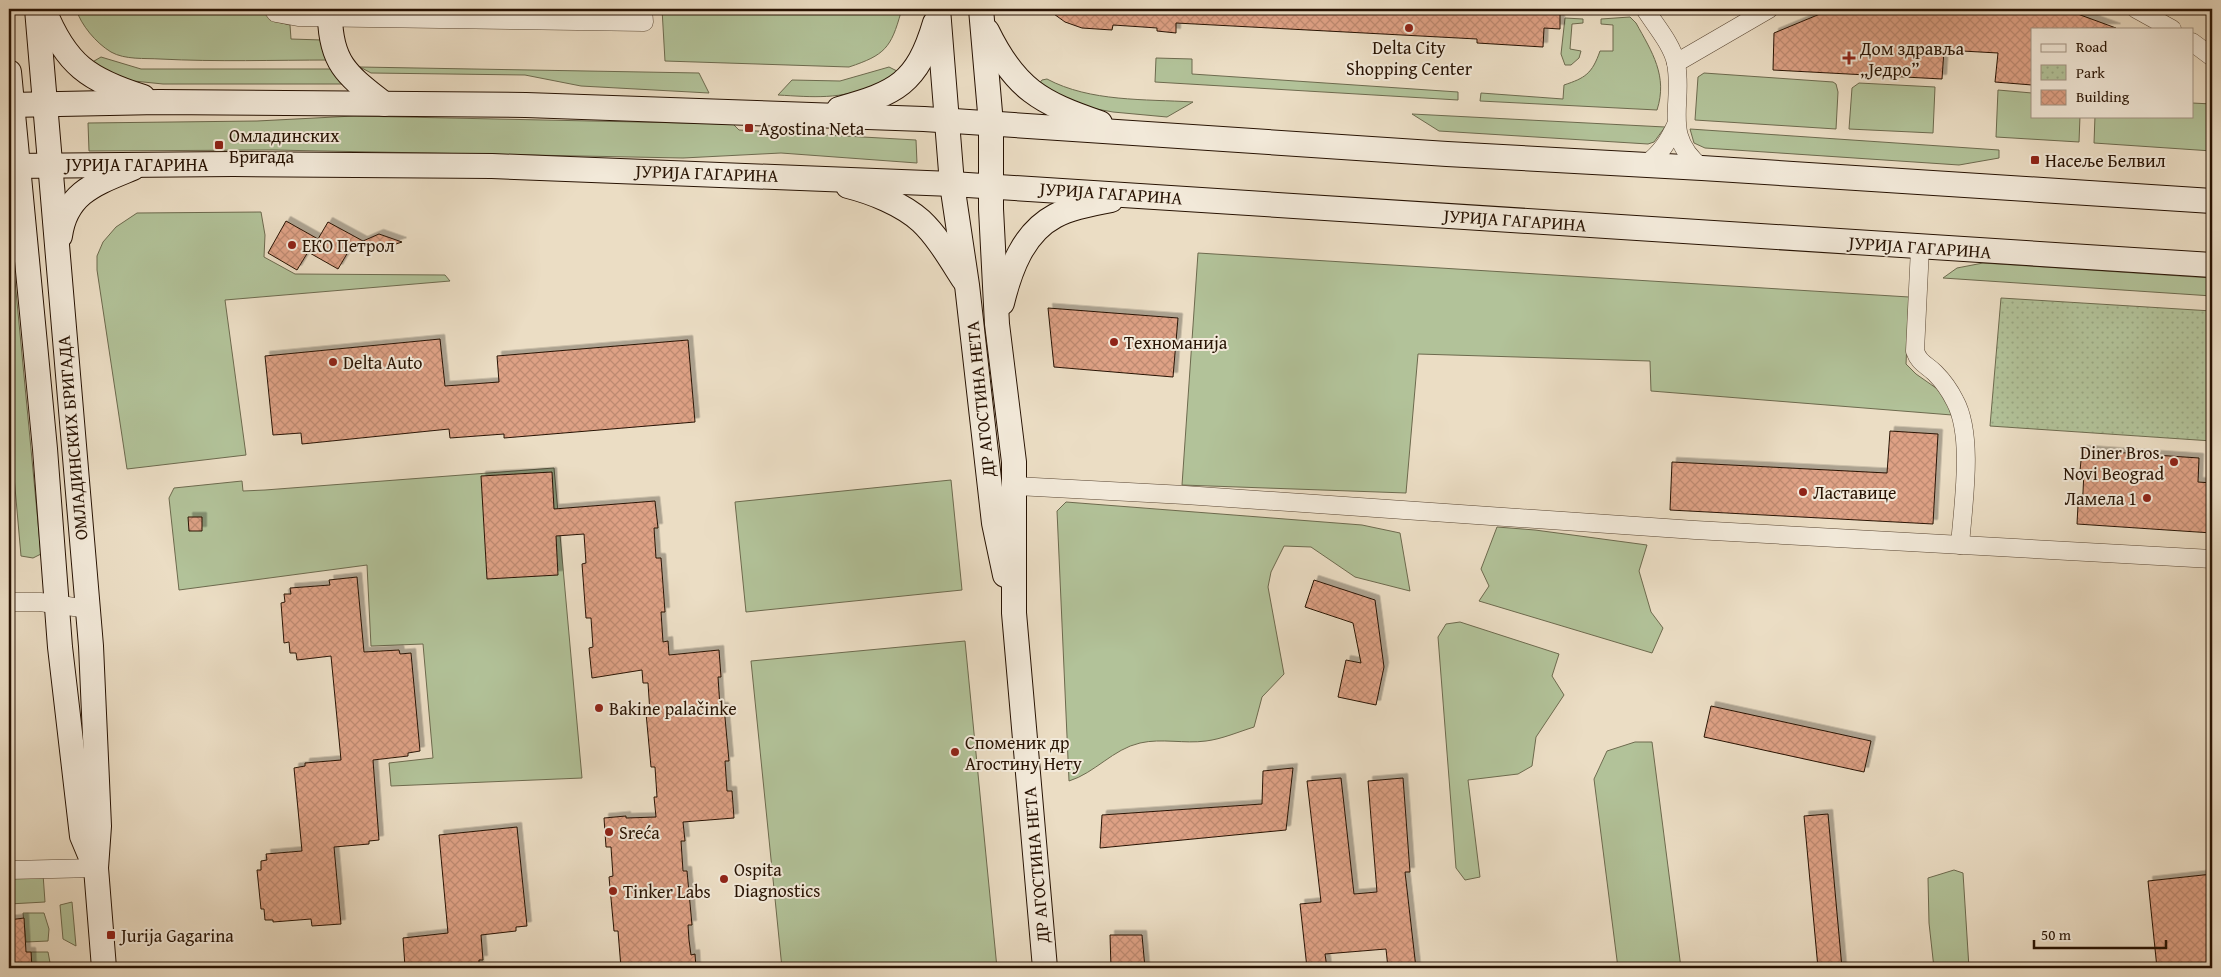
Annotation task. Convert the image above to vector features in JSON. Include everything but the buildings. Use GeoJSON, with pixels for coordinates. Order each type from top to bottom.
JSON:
{"type":"FeatureCollection","features":[{"type":"Feature","properties":{"kind":"main road","name":"ОМЛАДИНСКИХ БРИГАДА"},"geometry":{"type":"LineString","coordinates":[[37,9],[88,610],[99,826],[96,868],[104,968]]}},
{"type":"Feature","properties":{"kind":"main road"},"geometry":{"type":"LineString","coordinates":[[44,9],[59,43],[80,68],[106,83],[159,102]]}},
{"type":"Feature","properties":{"kind":"main road"},"geometry":{"type":"LineString","coordinates":[[813,114],[868,101],[888,93],[903,83],[914,71],[925,52],[938,9]]}},
{"type":"Feature","properties":{"kind":"main road","name":"ДР АГОСТИНА НЕТА"},"geometry":{"type":"LineString","coordinates":[[938,9],[952,184],[967,285],[994,524],[1014,613]]}},
{"type":"Feature","properties":{"kind":"main road"},"geometry":{"type":"LineString","coordinates":[[982,16],[1015,77],[1034,94],[1069,113],[1132,134]]}},
{"type":"Feature","properties":{"kind":"main road","name":"ДР АГОСТИНА НЕТА"},"geometry":{"type":"LineString","coordinates":[[982,16],[991,124],[990,186],[997,324],[1013,440],[1015,486],[1014,613],[1045,968]]}},
{"type":"Feature","properties":{"kind":"main road"},"geometry":{"type":"LineString","coordinates":[[330,17],[332,47],[340,65],[384,104]]}},
{"type":"Feature","properties":{"kind":"main road","name":"ОМЛАДИНСКИХ БРИГАДА"},"geometry":{"type":"LineString","coordinates":[[9,72],[13,166],[27,258],[45,449],[56,604],[82,836],[96,868]]}},
{"type":"Feature","properties":{"kind":"main road"},"geometry":{"type":"LineString","coordinates":[[10,105],[159,102],[384,104],[544,106],[813,114],[947,120],[1132,134],[2208,199]]}},
{"type":"Feature","properties":{"kind":"main road"},"geometry":{"type":"LineString","coordinates":[[58,252],[63,220],[72,204],[81,194],[92,187],[141,165]]}},
{"type":"Feature","properties":{"kind":"main road","name":"ЈУРИЈА ГАГАРИНА"},"geometry":{"type":"LineString","coordinates":[[13,166],[492,166],[952,184],[1131,194],[1920,248],[2212,265]]}},
{"type":"Feature","properties":{"kind":"main road"},"geometry":{"type":"LineString","coordinates":[[815,178],[855,188],[897,205],[913,215],[933,235],[967,285]]}},
{"type":"Feature","properties":{"kind":"main road"},"geometry":{"type":"LineString","coordinates":[[997,324],[1013,268],[1025,242],[1037,229],[1056,215],[1131,194]]}},
{"type":"Feature","properties":{"kind":"main road"},"geometry":{"type":"LineString","coordinates":[[9,228],[27,258]]}},
{"type":"Feature","properties":{"kind":"street"},"geometry":{"type":"LineString","coordinates":[[273,9],[276,13],[286,16],[644,22],[643,9]]}},
{"type":"Feature","properties":{"kind":"street"},"geometry":{"type":"LineString","coordinates":[[1645,9],[1671,51],[1676,63],[1676,125],[1682,145],[1690,158],[1702,168]]}},
{"type":"Feature","properties":{"kind":"street"},"geometry":{"type":"LineString","coordinates":[[1676,63],[1770,9]]}},
{"type":"Feature","properties":{"kind":"street"},"geometry":{"type":"LineString","coordinates":[[2136,9],[2170,28]]}},
{"type":"Feature","properties":{"kind":"street"},"geometry":{"type":"LineString","coordinates":[[2194,44],[2212,57]]}},
{"type":"Feature","properties":{"kind":"street"},"geometry":{"type":"LineString","coordinates":[[1645,165],[1666,146],[1676,125]]}},
{"type":"Feature","properties":{"kind":"street"},"geometry":{"type":"LineString","coordinates":[[1920,248],[1915,351],[1918,360],[1948,388],[1956,403],[1965,430],[1960,545]]}},
{"type":"Feature","properties":{"kind":"street"},"geometry":{"type":"LineString","coordinates":[[1015,486],[1176,494],[1695,530],[2212,559]]}},
{"type":"Feature","properties":{"kind":"street"},"geometry":{"type":"LineString","coordinates":[[9,602],[56,604],[88,610]]}},
{"type":"Feature","properties":{"kind":"street"},"geometry":{"type":"LineString","coordinates":[[9,870],[96,868]]}},
{"type":"Feature","properties":{"kind":"green space"},"geometry":{"type":"Polygon","coordinates":[[[76,9],[261,9],[274,21],[290,25],[291,39],[322,40],[331,60],[203,60],[142,58],[117,55],[95,39],[81,21],[76,9]]]}},
{"type":"Feature","properties":{"kind":"green space"},"geometry":{"type":"Polygon","coordinates":[[[662,9],[901,9],[901,12],[894,34],[885,48],[879,54],[849,67],[665,61],[662,9]]]}},
{"type":"Feature","properties":{"kind":"green space"},"geometry":{"type":"Polygon","coordinates":[[[1630,17],[1636,23],[1648,44],[1657,65],[1661,86],[1657,110],[1480,101],[1481,93],[1563,99],[1564,85],[1587,74],[1594,65],[1600,51],[1613,51],[1613,25],[1601,24],[1601,19],[1630,17]]]}},
{"type":"Feature","properties":{"kind":"green space"},"geometry":{"type":"Polygon","coordinates":[[[1565,18],[1583,19],[1583,23],[1572,24],[1570,49],[1581,51],[1579,58],[1571,65],[1565,65],[1561,54],[1565,18]]]}},
{"type":"Feature","properties":{"kind":"green space"},"geometry":{"type":"Polygon","coordinates":[[[101,57],[141,69],[334,69],[351,84],[163,84],[124,80],[89,64],[101,57]]]}},
{"type":"Feature","properties":{"kind":"green space"},"geometry":{"type":"Polygon","coordinates":[[[1156,58],[1192,59],[1192,74],[1458,92],[1458,100],[1155,82],[1156,58]]]}},
{"type":"Feature","properties":{"kind":"green space"},"geometry":{"type":"Polygon","coordinates":[[[360,67],[699,73],[709,93],[581,86],[525,75],[371,73],[360,67]]]}},
{"type":"Feature","properties":{"kind":"green space"},"geometry":{"type":"Polygon","coordinates":[[[889,67],[897,71],[880,82],[862,90],[827,96],[778,95],[792,80],[840,81],[889,67]]]}},
{"type":"Feature","properties":{"kind":"green space"},"geometry":{"type":"Polygon","coordinates":[[[1704,73],[1833,82],[1836,84],[1838,92],[1836,129],[1695,120],[1698,77],[1704,73]]]}},
{"type":"Feature","properties":{"kind":"green space"},"geometry":{"type":"Polygon","coordinates":[[[1047,79],[1081,92],[1099,96],[1193,102],[1167,117],[1113,112],[1080,106],[1037,86],[1042,80],[1047,79]]]}},
{"type":"Feature","properties":{"kind":"green space"},"geometry":{"type":"Polygon","coordinates":[[[1859,83],[1935,87],[1933,133],[1849,129],[1852,88],[1859,83]]]}},
{"type":"Feature","properties":{"kind":"green space"},"geometry":{"type":"Polygon","coordinates":[[[1998,90],[2031,93],[2031,118],[2080,118],[2079,142],[1996,137],[1998,90]]]}},
{"type":"Feature","properties":{"kind":"green space"},"geometry":{"type":"Polygon","coordinates":[[[2194,103],[2212,104],[2212,151],[2094,143],[2095,118],[2194,118],[2194,103]]]}},
{"type":"Feature","properties":{"kind":"green space"},"geometry":{"type":"Polygon","coordinates":[[[1412,114],[1665,127],[1654,142],[1648,144],[1439,131],[1412,114]]]}},
{"type":"Feature","properties":{"kind":"green space"},"geometry":{"type":"Polygon","coordinates":[[[354,116],[733,124],[739,130],[916,140],[917,163],[781,153],[683,158],[273,150],[89,151],[88,123],[257,121],[354,116]]]}},
{"type":"Feature","properties":{"kind":"green space"},"geometry":{"type":"Polygon","coordinates":[[[1690,129],[1999,150],[1999,158],[1959,165],[1705,148],[1694,143],[1690,129]]]}},
{"type":"Feature","properties":{"kind":"green space"},"geometry":{"type":"Polygon","coordinates":[[[261,212],[265,235],[264,257],[295,274],[445,275],[450,281],[225,300],[246,455],[127,469],[97,270],[97,256],[103,242],[116,227],[137,213],[261,212]]]}},
{"type":"Feature","properties":{"kind":"green space"},"geometry":{"type":"Polygon","coordinates":[[[9,248],[13,260],[41,554],[33,558],[21,556],[9,419],[9,248]]]}},
{"type":"Feature","properties":{"kind":"green space"},"geometry":{"type":"Polygon","coordinates":[[[1198,253],[1909,297],[1906,364],[1916,374],[1946,395],[1952,415],[1651,391],[1650,361],[1418,354],[1406,493],[1182,485],[1198,253]]]}},
{"type":"Feature","properties":{"kind":"green space"},"geometry":{"type":"Polygon","coordinates":[[[1983,263],[2212,278],[2212,296],[1943,278],[1957,268],[1983,263]]]}},
{"type":"Feature","properties":{"kind":"green space"},"geometry":{"type":"Polygon","coordinates":[[[2001,298],[2212,311],[2212,441],[1990,426],[2001,298]]]}},
{"type":"Feature","properties":{"kind":"green space"},"geometry":{"type":"Polygon","coordinates":[[[554,468],[582,778],[391,786],[389,763],[433,758],[423,644],[371,646],[367,565],[179,590],[169,498],[174,488],[242,481],[243,491],[265,490],[554,468]]]}},
{"type":"Feature","properties":{"kind":"green space"},"geometry":{"type":"Polygon","coordinates":[[[951,480],[962,590],[746,612],[735,502],[951,480]]]}},
{"type":"Feature","properties":{"kind":"green space"},"geometry":{"type":"Polygon","coordinates":[[[1066,502],[1362,525],[1400,533],[1410,591],[1355,577],[1311,547],[1284,546],[1271,572],[1268,587],[1284,674],[1262,697],[1254,727],[1206,741],[1156,741],[1140,743],[1121,750],[1087,773],[1069,781],[1057,511],[1066,502]]]}},
{"type":"Feature","properties":{"kind":"green space"},"geometry":{"type":"Polygon","coordinates":[[[1497,527],[1535,530],[1647,545],[1639,571],[1651,612],[1663,628],[1652,653],[1479,601],[1489,586],[1481,569],[1497,527]]]}},
{"type":"Feature","properties":{"kind":"green space"},"geometry":{"type":"Polygon","coordinates":[[[1460,622],[1559,654],[1552,676],[1564,695],[1536,737],[1532,766],[1518,774],[1468,780],[1480,877],[1465,880],[1456,868],[1438,637],[1446,624],[1460,622]]]}},
{"type":"Feature","properties":{"kind":"green space"},"geometry":{"type":"Polygon","coordinates":[[[965,641],[997,968],[782,968],[751,661],[965,641]]]}},
{"type":"Feature","properties":{"kind":"green space"},"geometry":{"type":"Polygon","coordinates":[[[1635,742],[1652,742],[1681,968],[1618,968],[1594,779],[1607,751],[1635,742]]]}},
{"type":"Feature","properties":{"kind":"green space"},"geometry":{"type":"Polygon","coordinates":[[[1954,870],[1963,873],[1969,968],[1934,968],[1929,923],[1928,878],[1954,870]]]}},
{"type":"Feature","properties":{"kind":"green space"},"geometry":{"type":"Polygon","coordinates":[[[43,874],[45,902],[9,904],[9,875],[43,874]]]}},
{"type":"Feature","properties":{"kind":"green space"},"geometry":{"type":"Polygon","coordinates":[[[72,902],[76,946],[63,939],[60,905],[72,902]]]}},
{"type":"Feature","properties":{"kind":"green space"},"geometry":{"type":"Polygon","coordinates":[[[23,913],[44,913],[49,929],[48,941],[26,942],[23,913]]]}},
{"type":"Feature","properties":{"kind":"green space"},"geometry":{"type":"Polygon","coordinates":[[[31,952],[48,952],[51,968],[32,968],[31,952]]]}},
{"type":"Feature","properties":{"kind":"place","name":"Delta City Shopping Center"},"geometry":{"type":"Point","coordinates":[1409,28]}},
{"type":"Feature","properties":{"kind":"place","name":"Дом здравља „Једро”"},"geometry":{"type":"Point","coordinates":[1849,58]}},
{"type":"Feature","properties":{"kind":"place","name":"Agostina Neta"},"geometry":{"type":"Point","coordinates":[749,128]}},
{"type":"Feature","properties":{"kind":"place","name":"Омладинских Бригада"},"geometry":{"type":"Point","coordinates":[219,145]}},
{"type":"Feature","properties":{"kind":"place","name":"Насеље Белвил"},"geometry":{"type":"Point","coordinates":[2035,160]}},
{"type":"Feature","properties":{"kind":"place","name":"ЕКО Петрол"},"geometry":{"type":"Point","coordinates":[292,245]}},
{"type":"Feature","properties":{"kind":"place","name":"Техноманија"},"geometry":{"type":"Point","coordinates":[1114,342]}},
{"type":"Feature","properties":{"kind":"place","name":"Delta Auto"},"geometry":{"type":"Point","coordinates":[333,362]}},
{"type":"Feature","properties":{"kind":"place","name":"Diner Bros. Novi Beograd"},"geometry":{"type":"Point","coordinates":[2174,462]}},
{"type":"Feature","properties":{"kind":"place","name":"Ластавице"},"geometry":{"type":"Point","coordinates":[1803,492]}},
{"type":"Feature","properties":{"kind":"place","name":"Ламела 1"},"geometry":{"type":"Point","coordinates":[2147,498]}},
{"type":"Feature","properties":{"kind":"place","name":"Bakine palačinke"},"geometry":{"type":"Point","coordinates":[599,708]}},
{"type":"Feature","properties":{"kind":"place","name":"Споменик др Агостину Нету"},"geometry":{"type":"Point","coordinates":[955,752]}},
{"type":"Feature","properties":{"kind":"place","name":"Sreća"},"geometry":{"type":"Point","coordinates":[609,832]}},
{"type":"Feature","properties":{"kind":"place","name":"Ospita Diagnostics"},"geometry":{"type":"Point","coordinates":[724,879]}},
{"type":"Feature","properties":{"kind":"place","name":"Tinker Labs"},"geometry":{"type":"Point","coordinates":[613,891]}},
{"type":"Feature","properties":{"kind":"place","name":"Jurija Gagarina"},"geometry":{"type":"Point","coordinates":[111,935]}}]}
